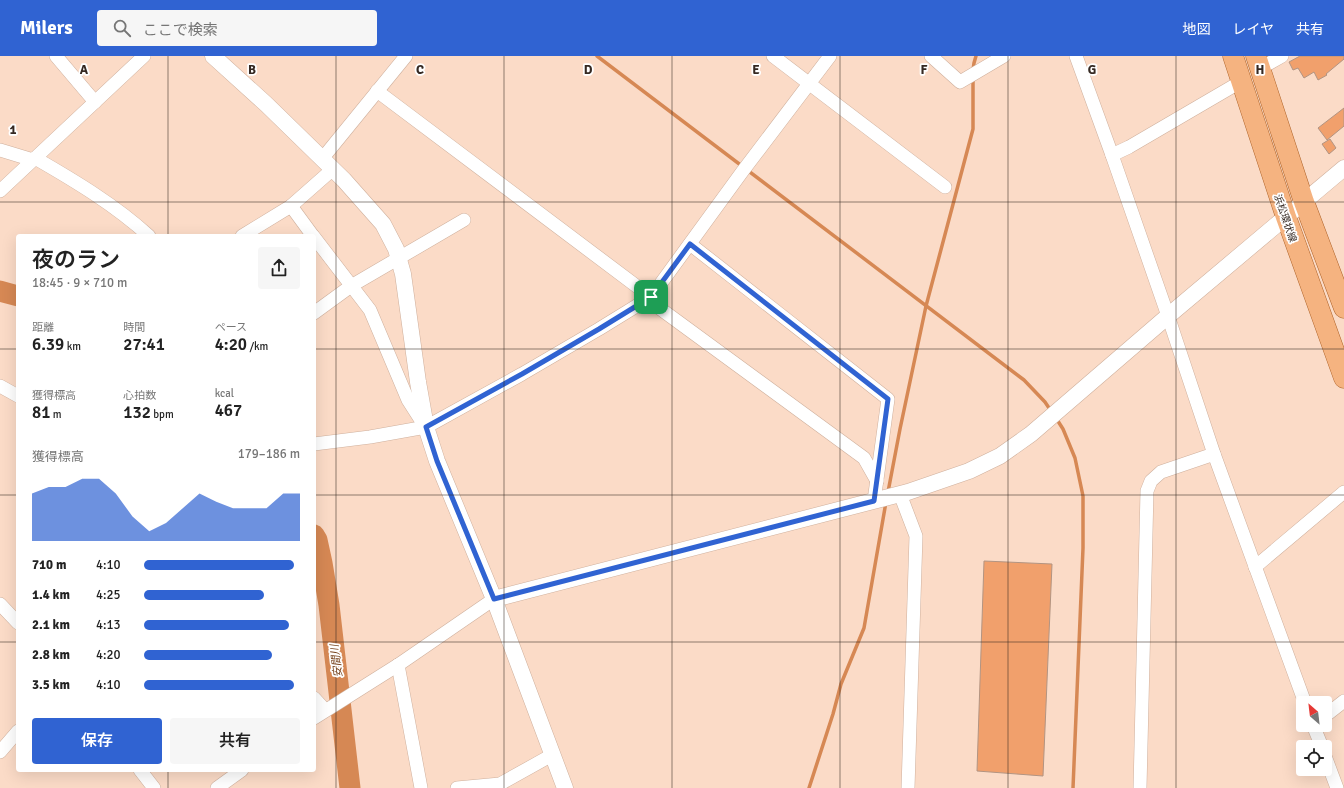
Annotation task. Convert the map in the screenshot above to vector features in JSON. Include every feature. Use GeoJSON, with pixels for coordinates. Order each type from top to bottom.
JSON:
{"type":"FeatureCollection","features":[{"type":"Feature","properties":{"kind":"main road","name":"浜松環状線"},"geometry":{"type":"LineString","coordinates":[[1233,56],[1286,217],[1344,378]]}},
{"type":"Feature","properties":{"kind":"main road"},"geometry":{"type":"LineString","coordinates":[[1258,62],[1304,202],[1344,308]]}},
{"type":"Feature","properties":{"kind":"street"},"geometry":{"type":"LineString","coordinates":[[56,56],[95,102]]}},
{"type":"Feature","properties":{"kind":"street"},"geometry":{"type":"LineString","coordinates":[[0,191],[144,56]]}},
{"type":"Feature","properties":{"kind":"street"},"geometry":{"type":"LineString","coordinates":[[213,56],[266,104],[327,164],[383,224],[396,249],[403,274],[418,382],[426,427],[437,461],[494,599],[565,788]]}},
{"type":"Feature","properties":{"kind":"street"},"geometry":{"type":"LineString","coordinates":[[245,234],[291,206],[327,164],[377,91],[406,56]]}},
{"type":"Feature","properties":{"kind":"street"},"geometry":{"type":"LineString","coordinates":[[773,56],[945,187]]}},
{"type":"Feature","properties":{"kind":"street"},"geometry":{"type":"LineString","coordinates":[[316,444],[370,437],[426,427],[522,374],[649,298],[745,167],[830,56]]}},
{"type":"Feature","properties":{"kind":"street"},"geometry":{"type":"LineString","coordinates":[[931,56],[960,82],[1004,56]]}},
{"type":"Feature","properties":{"kind":"street"},"geometry":{"type":"LineString","coordinates":[[1076,56],[1168,316],[1214,454],[1302,696]]}},
{"type":"Feature","properties":{"kind":"street"},"geometry":{"type":"LineString","coordinates":[[1258,62],[1282,56]]}},
{"type":"Feature","properties":{"kind":"street"},"geometry":{"type":"LineString","coordinates":[[1112,155],[1129,147],[1242,82]]}},
{"type":"Feature","properties":{"kind":"street"},"geometry":{"type":"LineString","coordinates":[[377,91],[649,298],[864,458],[876,481]]}},
{"type":"Feature","properties":{"kind":"street"},"geometry":{"type":"LineString","coordinates":[[0,150],[34,159],[87,189],[147,234]]}},
{"type":"Feature","properties":{"kind":"street"},"geometry":{"type":"LineString","coordinates":[[316,717],[398,665],[494,599],[898,494],[969,471],[1000,456],[1031,434],[1344,168]]}},
{"type":"Feature","properties":{"kind":"street"},"geometry":{"type":"LineString","coordinates":[[291,206],[312,234]]}},
{"type":"Feature","properties":{"kind":"street"},"geometry":{"type":"LineString","coordinates":[[316,312],[352,286],[464,220]]}},
{"type":"Feature","properties":{"kind":"street"},"geometry":{"type":"LineString","coordinates":[[316,239],[370,310],[408,400],[426,427]]}},
{"type":"Feature","properties":{"kind":"street"},"geometry":{"type":"LineString","coordinates":[[690,244],[888,399],[876,481],[876,500]]}},
{"type":"Feature","properties":{"kind":"street"},"geometry":{"type":"LineString","coordinates":[[0,386],[16,395]]}},
{"type":"Feature","properties":{"kind":"street"},"geometry":{"type":"LineString","coordinates":[[1140,788],[1147,491],[1151,481],[1161,472],[1214,454]]}},
{"type":"Feature","properties":{"kind":"street"},"geometry":{"type":"LineString","coordinates":[[1255,567],[1344,492]]}},
{"type":"Feature","properties":{"kind":"street"},"geometry":{"type":"LineString","coordinates":[[898,494],[916,536],[908,788]]}},
{"type":"Feature","properties":{"kind":"street"},"geometry":{"type":"LineString","coordinates":[[0,604],[16,621]]}},
{"type":"Feature","properties":{"kind":"street"},"geometry":{"type":"LineString","coordinates":[[398,665],[421,788]]}},
{"type":"Feature","properties":{"kind":"street"},"geometry":{"type":"LineString","coordinates":[[316,700],[325,710]]}},
{"type":"Feature","properties":{"kind":"street"},"geometry":{"type":"LineString","coordinates":[[1332,710],[1344,701]]}},
{"type":"Feature","properties":{"kind":"street"},"geometry":{"type":"LineString","coordinates":[[0,752],[16,733]]}},
{"type":"Feature","properties":{"kind":"street"},"geometry":{"type":"LineString","coordinates":[[457,788],[500,784],[552,755]]}},
{"type":"Feature","properties":{"kind":"street"},"geometry":{"type":"LineString","coordinates":[[142,772],[154,788]]}},
{"type":"Feature","properties":{"kind":"street"},"geometry":{"type":"LineString","coordinates":[[217,788],[239,772]]}},
{"type":"Feature","properties":{"kind":"street"},"geometry":{"type":"LineString","coordinates":[[1332,775],[1337,788]]}},
{"type":"Feature","properties":{"kind":"building"},"geometry":{"type":"Polygon","coordinates":[[[1300,56],[1344,56],[1344,59],[1326,74],[1327,75],[1318,80],[1314,72],[1304,78],[1298,68],[1293,70],[1289,62],[1300,56]]]}},
{"type":"Feature","properties":{"kind":"building"},"geometry":{"type":"Polygon","coordinates":[[[1344,108],[1344,126],[1327,140],[1318,128],[1344,108]]]}},
{"type":"Feature","properties":{"kind":"building"},"geometry":{"type":"Polygon","coordinates":[[[1330,139],[1336,148],[1329,154],[1322,144],[1330,139]]]}},
{"type":"Feature","properties":{"kind":"building"},"geometry":{"type":"Polygon","coordinates":[[[984,561],[1052,564],[1043,776],[977,771],[984,561]]]}},
{"type":"Feature","properties":{"kind":"waterway"},"geometry":{"type":"LineString","coordinates":[[597,56],[1024,380],[1045,402],[1051,411]]}},
{"type":"Feature","properties":{"kind":"waterway"},"geometry":{"type":"LineString","coordinates":[[973,70],[976,56]]}},
{"type":"Feature","properties":{"kind":"waterway"},"geometry":{"type":"LineString","coordinates":[[888,492],[926,306],[973,129],[973,79]]}},
{"type":"Feature","properties":{"kind":"waterway","name":"安間川"},"geometry":{"type":"LineString","coordinates":[[0,291],[16,295]]}},
{"type":"Feature","properties":{"kind":"waterway"},"geometry":{"type":"LineString","coordinates":[[1056,418],[1063,429],[1075,458],[1083,496],[1083,548],[1073,788]]}},
{"type":"Feature","properties":{"kind":"waterway"},"geometry":{"type":"LineString","coordinates":[[809,788],[841,684],[864,628],[886,502]]}},
{"type":"Feature","properties":{"kind":"waterway","name":"安間川"},"geometry":{"type":"LineString","coordinates":[[316,538],[329,605],[350,788]]}},
{"type":"Feature","properties":{"kind":"route"},"geometry":{"type":"LineString","coordinates":[[690,244],[888,399],[874,501],[494,599],[437,461],[426,427],[522,374],[651,297],[690,244]]}}]}
